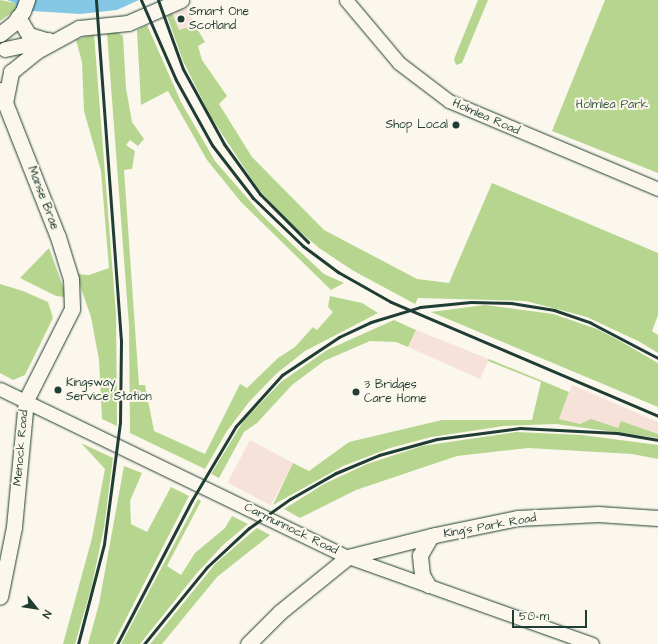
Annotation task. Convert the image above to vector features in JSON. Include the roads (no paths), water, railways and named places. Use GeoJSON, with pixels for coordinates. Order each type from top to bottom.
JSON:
{"type":"FeatureCollection","features":[{"type":"Feature","properties":{"kind":"main road"},"geometry":{"type":"LineString","coordinates":[[5,104],[12,72],[24,59],[61,37],[84,26],[128,22],[141,19],[181,0]]}},
{"type":"Feature","properties":{"kind":"main road"},"geometry":{"type":"LineString","coordinates":[[23,9],[29,35],[45,40]]}},
{"type":"Feature","properties":{"kind":"main road"},"geometry":{"type":"LineString","coordinates":[[2,54],[6,42],[0,34],[23,9]]}},
{"type":"Feature","properties":{"kind":"main road"},"geometry":{"type":"LineString","coordinates":[[2,54],[45,40],[61,37]]}},
{"type":"Feature","properties":{"kind":"main road","name":"Manse Brae"},"geometry":{"type":"LineString","coordinates":[[0,90],[58,237],[70,279],[72,309]]}},
{"type":"Feature","properties":{"kind":"main road","name":"Menock Road"},"geometry":{"type":"LineString","coordinates":[[0,597],[14,527],[26,400],[72,309]]}},
{"type":"Feature","properties":{"kind":"main road","name":"King's Park Road"},"geometry":{"type":"LineString","coordinates":[[348,557],[432,536],[525,518],[598,514],[658,518]]}},
{"type":"Feature","properties":{"kind":"main road"},"geometry":{"type":"LineString","coordinates":[[428,585],[422,575],[419,559],[424,546],[432,536]]}},
{"type":"Feature","properties":{"kind":"main road"},"geometry":{"type":"LineString","coordinates":[[248,644],[280,612],[348,557]]}},
{"type":"Feature","properties":{"kind":"street","name":"Holmlea Road"},"geometry":{"type":"LineString","coordinates":[[346,0],[399,63],[449,101],[658,189]]}},
{"type":"Feature","properties":{"kind":"street","name":"Carmunnock Road"},"geometry":{"type":"LineString","coordinates":[[0,389],[26,400],[348,557],[592,644]]}},
{"type":"Feature","properties":{"kind":"water"},"geometry":{"type":"Polygon","coordinates":[[[7,0],[139,0],[117,10],[80,14],[16,10],[15,3],[7,0]]]}},
{"type":"Feature","properties":{"kind":"railway"},"geometry":{"type":"LineString","coordinates":[[78,644],[104,544],[120,423],[121,341],[96,0]]}},
{"type":"Feature","properties":{"kind":"railway"},"geometry":{"type":"LineString","coordinates":[[141,0],[176,80],[212,145],[253,198],[303,246],[338,272],[391,302],[658,416]]}},
{"type":"Feature","properties":{"kind":"railway"},"geometry":{"type":"LineString","coordinates":[[158,0],[183,69],[224,144],[260,194],[308,242]]}},
{"type":"Feature","properties":{"kind":"railway"},"geometry":{"type":"LineString","coordinates":[[117,644],[192,500],[236,426],[282,375],[339,337],[371,322],[420,307],[471,302],[511,303],[554,310],[591,323],[658,358]]}},
{"type":"Feature","properties":{"kind":"railway"},"geometry":{"type":"LineString","coordinates":[[144,644],[207,567],[249,528],[290,499],[336,473],[379,455],[437,439],[520,428],[617,433],[658,440]]}},
{"type":"Feature","properties":{"kind":"place","name":"Smart One Scotland"},"geometry":{"type":"Point","coordinates":[181,19]}},
{"type":"Feature","properties":{"kind":"place","name":"Shop Local"},"geometry":{"type":"Point","coordinates":[456,125]}},
{"type":"Feature","properties":{"kind":"place","name":"Kingsway Service Station"},"geometry":{"type":"Point","coordinates":[58,390]}},
{"type":"Feature","properties":{"kind":"place","name":"3 Bridges Care Home"},"geometry":{"type":"Point","coordinates":[356,392]}},
{"type":"Feature","properties":{"kind":"park label","name":"Holmlea Park"},"geometry":{"type":"Point","coordinates":[612,105]}}]}
